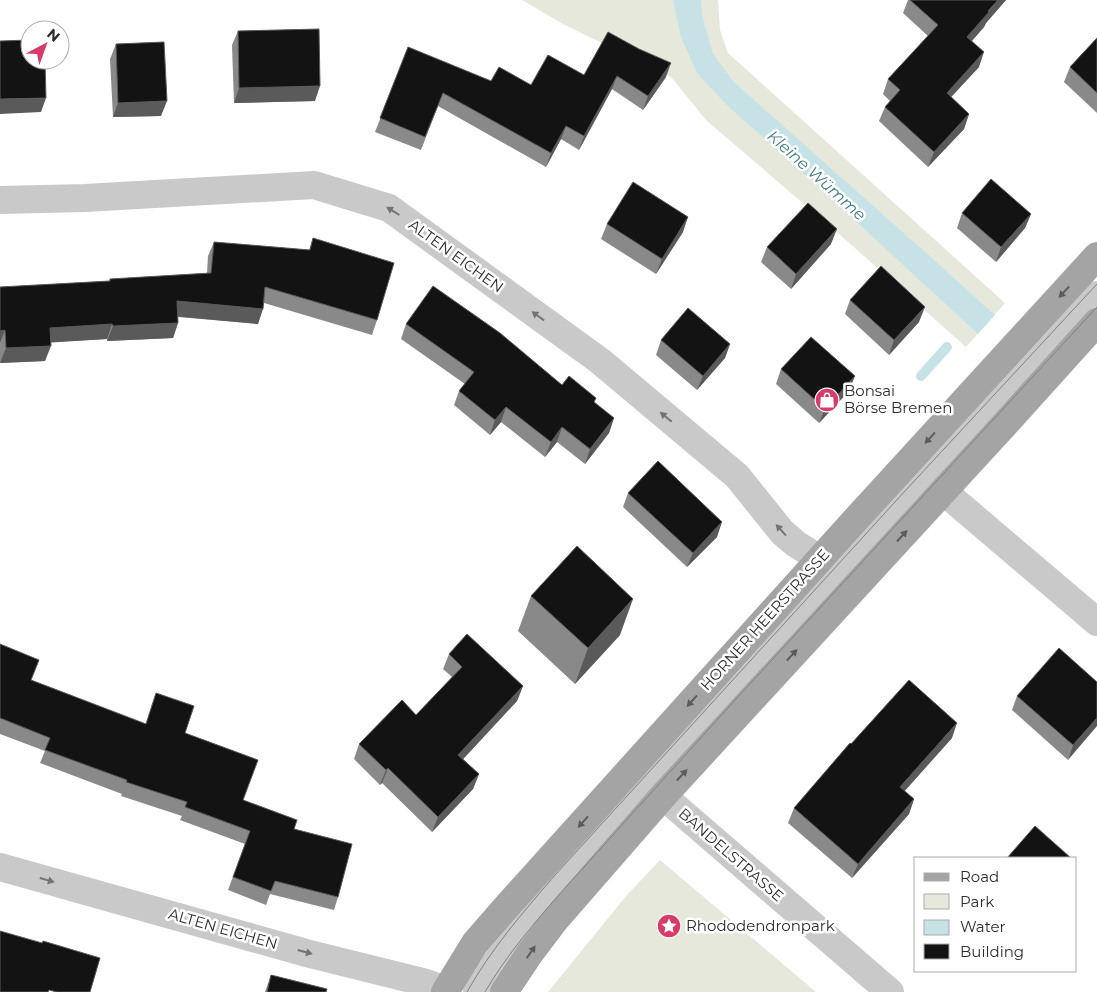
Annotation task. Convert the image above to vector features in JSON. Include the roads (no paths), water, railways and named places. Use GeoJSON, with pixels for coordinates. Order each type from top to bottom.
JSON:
{"type":"FeatureCollection","features":[{"type":"Feature","properties":{"kind":"main road","name":"HORNER HEERSTRASSE"},"geometry":{"type":"LineString","coordinates":[[445,991],[475,944],[509,904],[820,559],[1097,256]]}},
{"type":"Feature","properties":{"kind":"main road"},"geometry":{"type":"LineString","coordinates":[[504,992],[555,920],[663,796],[1097,322]]}},
{"type":"Feature","properties":{"kind":"street","name":"ALTEN EICHEN"},"geometry":{"type":"LineString","coordinates":[[0,200],[86,198],[314,185],[389,208],[600,361],[737,476],[782,532],[796,544],[820,559]]}},
{"type":"Feature","properties":{"kind":"street"},"geometry":{"type":"LineString","coordinates":[[477,992],[503,950],[560,881],[1097,295]]}},
{"type":"Feature","properties":{"kind":"street"},"geometry":{"type":"LineString","coordinates":[[943,491],[1097,622]]}},
{"type":"Feature","properties":{"kind":"street","name":"BANDELSTRASSE"},"geometry":{"type":"LineString","coordinates":[[663,796],[890,992]]}},
{"type":"Feature","properties":{"kind":"street","name":"ALTEN EICHEN"},"geometry":{"type":"LineString","coordinates":[[0,867],[301,951],[423,982],[445,991]]}},
{"type":"Feature","properties":{"kind":"water","name":"Kleine Wümme"},"geometry":{"type":"Polygon","coordinates":[[[673,0],[701,0],[702,15],[713,54],[734,82],[995,315],[978,334],[728,106],[697,73],[681,37],[673,0]]]}},
{"type":"Feature","properties":{"kind":"waterway"},"geometry":{"type":"LineString","coordinates":[[921,376],[947,347]]}},
{"type":"Feature","properties":{"kind":"tram line"},"geometry":{"type":"LineString","coordinates":[[467,992],[497,946],[556,874],[905,491],[1097,284]]}},
{"type":"Feature","properties":{"kind":"tram line"},"geometry":{"type":"LineString","coordinates":[[485,992],[512,951],[565,888],[736,699],[1097,307]]}},
{"type":"Feature","properties":{"kind":"place","name":"Bonsai Börse Bremen"},"geometry":{"type":"Point","coordinates":[827,400]}},
{"type":"Feature","properties":{"kind":"place","name":"Rhododendronpark"},"geometry":{"type":"Point","coordinates":[669,926]}}]}
